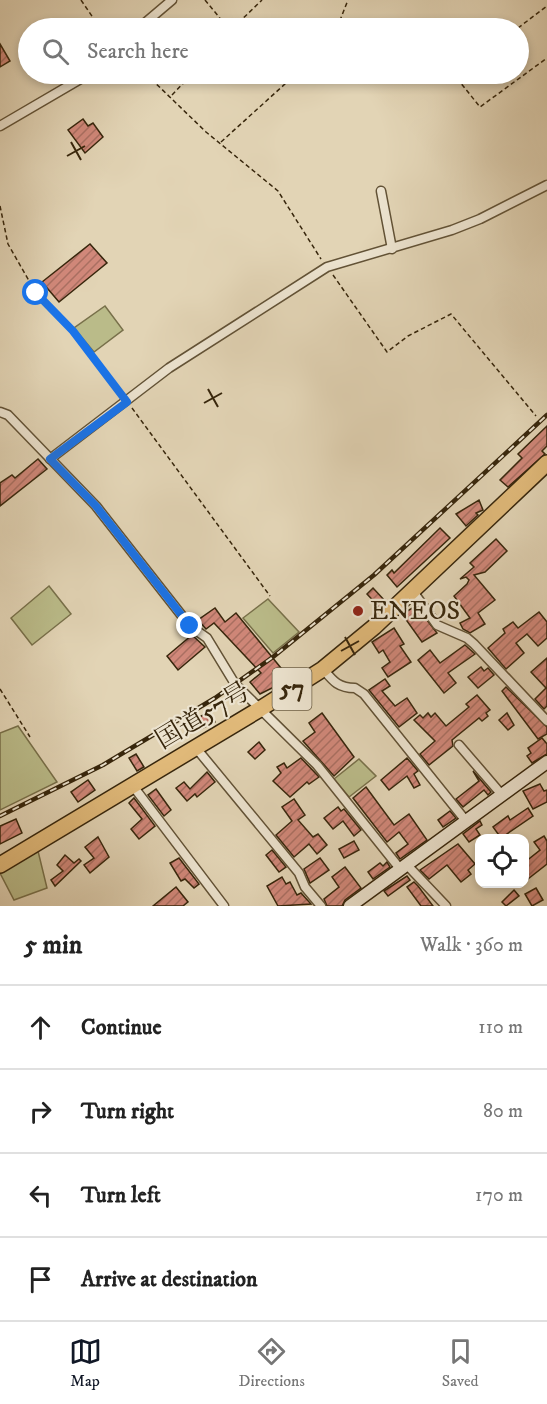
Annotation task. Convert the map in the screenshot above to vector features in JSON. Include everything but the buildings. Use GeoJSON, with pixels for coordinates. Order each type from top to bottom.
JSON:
{"type":"FeatureCollection","features":[{"type":"Feature","properties":{"kind":"highway","name":"国道57号"},"geometry":{"type":"LineString","coordinates":[[0,865],[323,669],[374,627],[547,463]]}},
{"type":"Feature","properties":{"kind":"street"},"geometry":{"type":"LineString","coordinates":[[151,18],[172,0]]}},
{"type":"Feature","properties":{"kind":"street"},"geometry":{"type":"LineString","coordinates":[[0,126],[71,84]]}},
{"type":"Feature","properties":{"kind":"street"},"geometry":{"type":"LineString","coordinates":[[50,459],[169,368],[327,267],[392,249],[480,219],[547,184]]}},
{"type":"Feature","properties":{"kind":"street"},"geometry":{"type":"LineString","coordinates":[[381,191],[392,249]]}},
{"type":"Feature","properties":{"kind":"street"},"geometry":{"type":"LineString","coordinates":[[0,412],[8,415],[96,506],[190,626],[207,638],[235,684],[317,765],[404,867],[446,906]]}},
{"type":"Feature","properties":{"kind":"street"},"geometry":{"type":"LineString","coordinates":[[412,590],[437,625],[467,638],[547,721]]}},
{"type":"Feature","properties":{"kind":"street"},"geometry":{"type":"LineString","coordinates":[[323,669],[336,685],[359,689],[466,821]]}},
{"type":"Feature","properties":{"kind":"street"},"geometry":{"type":"LineString","coordinates":[[459,745],[502,795]]}},
{"type":"Feature","properties":{"kind":"street"},"geometry":{"type":"LineString","coordinates":[[196,748],[299,873],[305,886],[321,906]]}},
{"type":"Feature","properties":{"kind":"street"},"geometry":{"type":"LineString","coordinates":[[350,906],[547,762]]}},
{"type":"Feature","properties":{"kind":"street"},"geometry":{"type":"LineString","coordinates":[[133,786],[224,906]]}},
{"type":"Feature","properties":{"kind":"path"},"geometry":{"type":"LineString","coordinates":[[81,0],[93,18]]}},
{"type":"Feature","properties":{"kind":"path"},"geometry":{"type":"LineString","coordinates":[[205,0],[220,18]]}},
{"type":"Feature","properties":{"kind":"path"},"geometry":{"type":"LineString","coordinates":[[244,18],[262,0]]}},
{"type":"Feature","properties":{"kind":"path"},"geometry":{"type":"LineString","coordinates":[[341,18],[348,0]]}},
{"type":"Feature","properties":{"kind":"path"},"geometry":{"type":"LineString","coordinates":[[529,20],[547,6]]}},
{"type":"Feature","properties":{"kind":"path"},"geometry":{"type":"LineString","coordinates":[[529,71],[547,58]]}},
{"type":"Feature","properties":{"kind":"path"},"geometry":{"type":"LineString","coordinates":[[171,96],[182,84]]}},
{"type":"Feature","properties":{"kind":"path"},"geometry":{"type":"LineString","coordinates":[[220,143],[284,84]]}},
{"type":"Feature","properties":{"kind":"path"},"geometry":{"type":"LineString","coordinates":[[462,84],[480,106],[511,84]]}},
{"type":"Feature","properties":{"kind":"path"},"geometry":{"type":"LineString","coordinates":[[0,206],[8,243],[36,293],[73,331],[270,596]]}},
{"type":"Feature","properties":{"kind":"path"},"geometry":{"type":"LineString","coordinates":[[0,689],[30,737]]}},
{"type":"Feature","properties":{"kind":"green space"},"geometry":{"type":"Polygon","coordinates":[[[105,306],[123,330],[94,352],[74,328],[105,306]]]}},
{"type":"Feature","properties":{"kind":"green space"},"geometry":{"type":"Polygon","coordinates":[[[49,586],[71,614],[32,645],[11,618],[49,586]]]}},
{"type":"Feature","properties":{"kind":"green space"},"geometry":{"type":"Polygon","coordinates":[[[268,599],[299,632],[273,653],[243,618],[268,599]]]}},
{"type":"Feature","properties":{"kind":"green space"},"geometry":{"type":"Polygon","coordinates":[[[18,726],[57,782],[0,810],[0,733],[18,726]]]}},
{"type":"Feature","properties":{"kind":"green space"},"geometry":{"type":"Polygon","coordinates":[[[359,759],[376,776],[349,797],[334,779],[359,759]]]}},
{"type":"Feature","properties":{"kind":"green space"},"geometry":{"type":"Polygon","coordinates":[[[38,851],[47,888],[14,900],[0,873],[38,851]]]}},
{"type":"Feature","properties":{"kind":"railway"},"geometry":{"type":"LineString","coordinates":[[0,816],[103,765],[215,698],[273,657],[374,575],[547,415]]}},
{"type":"Feature","properties":{"kind":"place","name":"ENEOS"},"geometry":{"type":"Point","coordinates":[358,611]}},
{"type":"Feature","properties":{"kind":"route"},"geometry":{"type":"LineString","coordinates":[[36,293],[73,331],[127,402],[50,459],[96,506],[190,626]]}}]}
